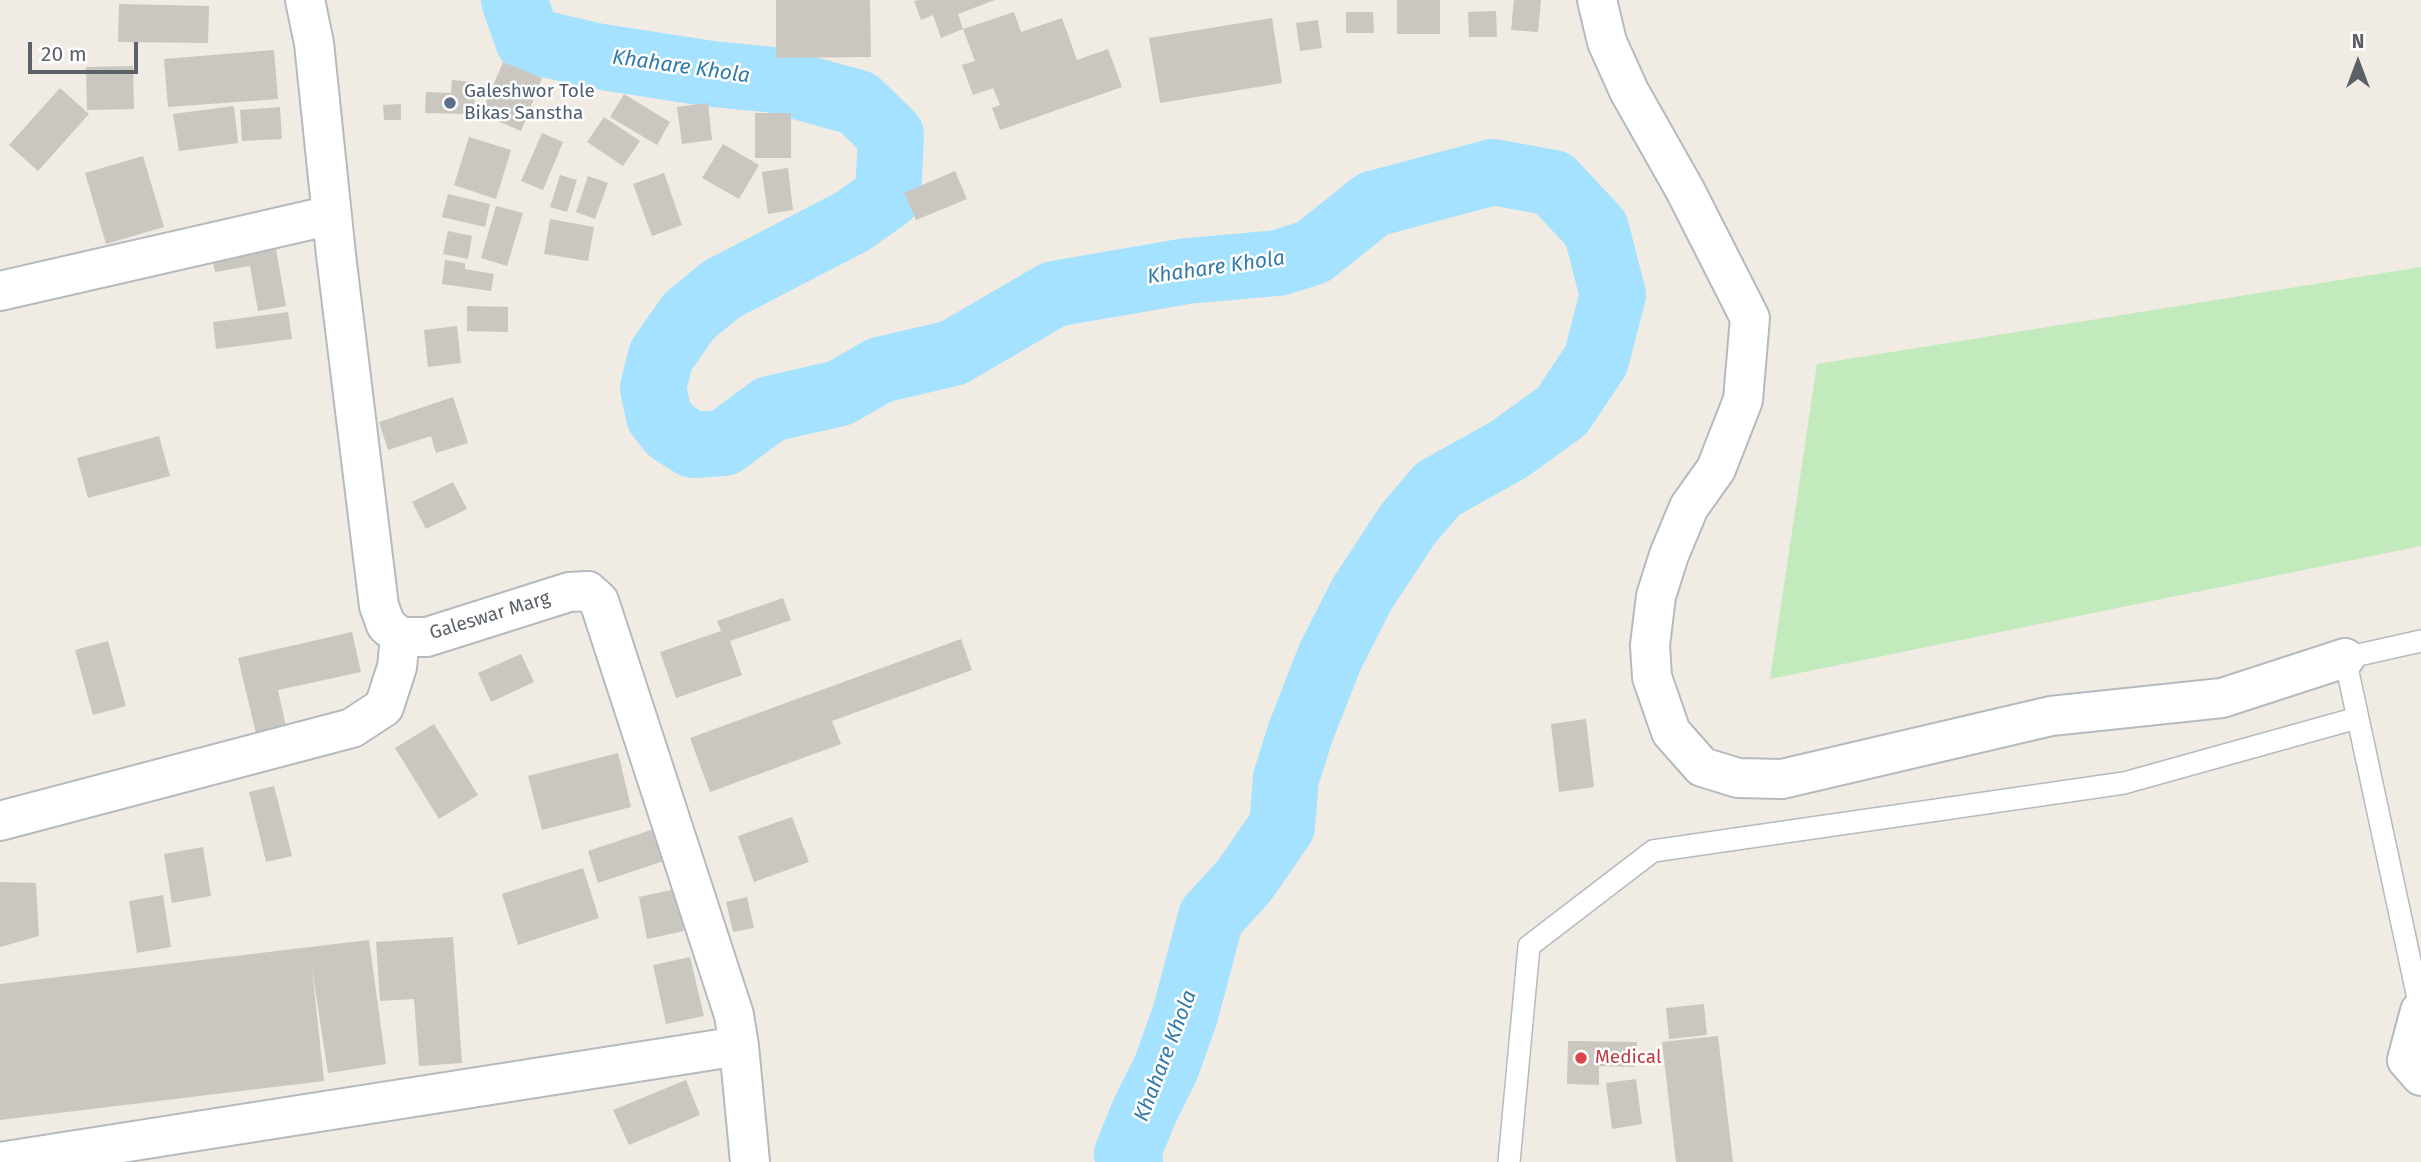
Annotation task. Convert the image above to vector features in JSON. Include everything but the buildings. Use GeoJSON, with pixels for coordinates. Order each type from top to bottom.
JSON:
{"type":"FeatureCollection","features":[{"type":"Feature","properties":{"kind":"street"},"geometry":{"type":"LineString","coordinates":[[0,821],[352,728],[384,707],[397,667],[400,637],[386,625],[379,606],[314,43],[305,0]]}},
{"type":"Feature","properties":{"kind":"street"},"geometry":{"type":"LineString","coordinates":[[1597,0],[1607,42],[1629,91],[1685,190],[1749,318],[1742,400],[1716,469],[1689,507],[1669,555],[1656,596],[1650,645],[1652,677],[1671,732],[1702,767],[1738,778],[1782,779],[2052,716],[2222,698],[2345,658]]}},
{"type":"Feature","properties":{"kind":"street"},"geometry":{"type":"LineString","coordinates":[[0,291],[332,215]]}},
{"type":"Feature","properties":{"kind":"street","name":"Galeswar Marg"},"geometry":{"type":"LineString","coordinates":[[400,637],[427,637],[569,592],[588,591],[600,601],[734,1014],[750,1162]]}},
{"type":"Feature","properties":{"kind":"street"},"geometry":{"type":"LineString","coordinates":[[2420,1011],[2407,1060],[2421,1076]]}},
{"type":"Feature","properties":{"kind":"street"},"geometry":{"type":"LineString","coordinates":[[0,1162],[739,1046]]}},
{"type":"Feature","properties":{"kind":"lane"},"geometry":{"type":"LineString","coordinates":[[2420,1011],[2345,658],[2421,641]]}},
{"type":"Feature","properties":{"kind":"lane"},"geometry":{"type":"LineString","coordinates":[[1509,1162],[1530,946],[1653,851],[2124,783],[2357,718]]}},
{"type":"Feature","properties":{"kind":"green space"},"geometry":{"type":"Polygon","coordinates":[[[2421,267],[2421,546],[1770,679],[1817,364],[2421,267]]]}},
{"type":"Feature","properties":{"kind":"waterway","name":"Khahare Khola"},"geometry":{"type":"LineString","coordinates":[[514,0],[528,40],[596,56],[712,74],[775,80],[858,103],[891,135],[888,196],[853,221],[722,289],[689,316],[661,356],[653,388],[659,416],[671,431],[693,445],[724,443],[770,409],[840,393],[880,370],[953,353],[1054,294],[1187,271],[1278,263],[1313,252],[1373,204],[1493,172],[1553,183],[1596,229],[1613,295],[1596,360],[1562,411],[1508,450],[1438,489],[1408,524],[1362,594],[1330,657],[1301,731],[1286,778],[1282,826],[1244,881],[1211,917],[1185,1015],[1166,1068],[1127,1154],[1130,1162]]}},
{"type":"Feature","properties":{"kind":"place","name":"Galeshwor Tole Bikas Sanstha"},"geometry":{"type":"Point","coordinates":[450,103]}},
{"type":"Feature","properties":{"kind":"place","name":"Medical"},"geometry":{"type":"Point","coordinates":[1581,1058]}}]}
